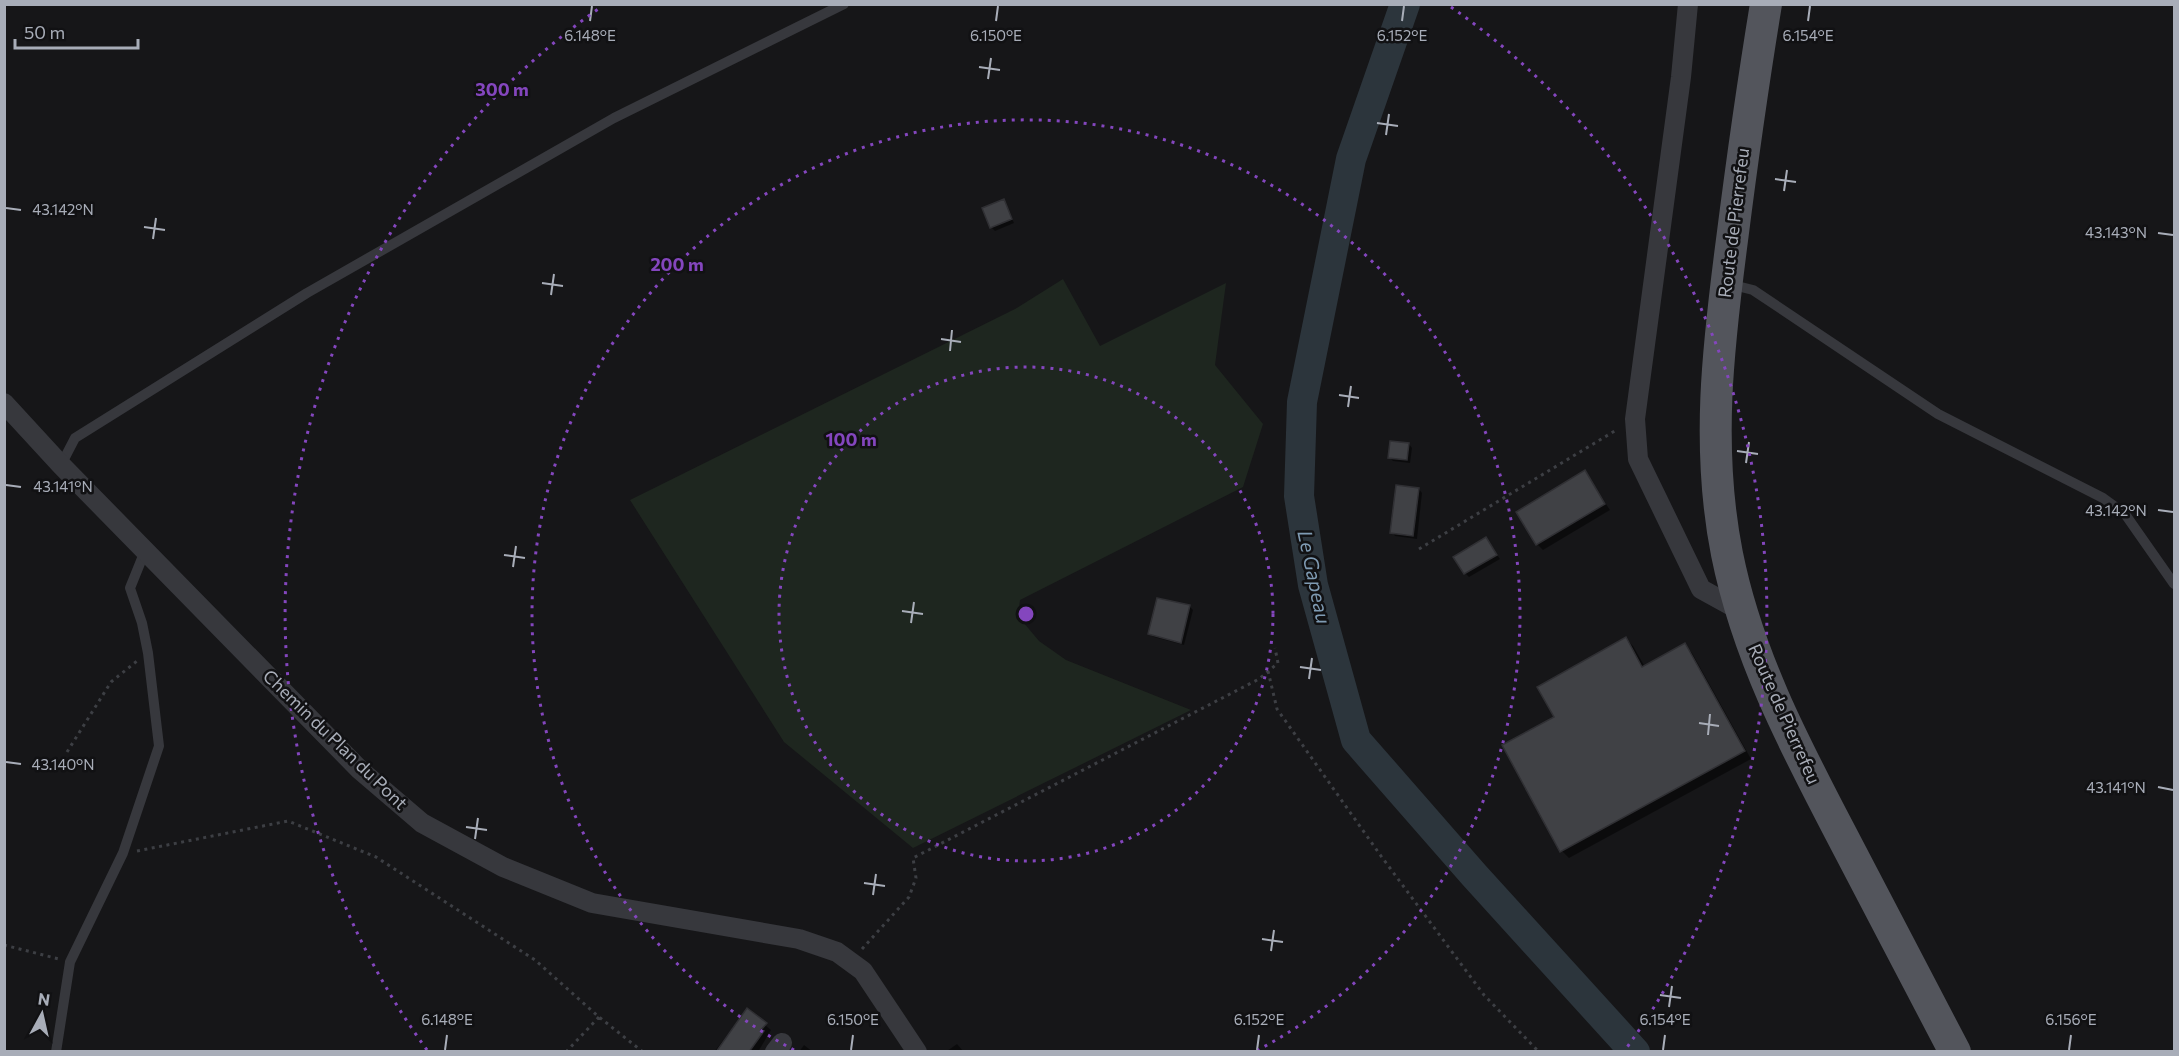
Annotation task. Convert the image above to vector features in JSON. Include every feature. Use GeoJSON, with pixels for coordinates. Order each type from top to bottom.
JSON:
{"type":"FeatureCollection","features":[{"type":"Feature","properties":{"kind":"main road","name":"Route de Pierrefeu"},"geometry":{"type":"LineString","coordinates":[[1755,62],[1756,4]]}},
{"type":"Feature","properties":{"kind":"main road","name":"Route de Pierrefeu"},"geometry":{"type":"LineString","coordinates":[[1766,4],[1755,62],[1726,284],[1714,397],[1716,456],[1727,554],[1741,611],[1768,688],[1788,733],[1955,1052]]}},
{"type":"Feature","properties":{"kind":"street"},"geometry":{"type":"LineString","coordinates":[[1688,4],[1681,77],[1635,419],[1638,459],[1701,589],[1741,611]]}},
{"type":"Feature","properties":{"kind":"street","name":"Chemin du Plan du Pont"},"geometry":{"type":"LineString","coordinates":[[4,403],[61,465],[360,770],[422,823],[503,867],[592,903],[799,939],[837,952],[862,971],[917,1052]]}},
{"type":"Feature","properties":{"kind":"lane"},"geometry":{"type":"LineString","coordinates":[[61,465],[75,438],[307,293],[614,118],[844,4]]}},
{"type":"Feature","properties":{"kind":"lane"},"geometry":{"type":"LineString","coordinates":[[1726,284],[1753,290],[1938,414],[2103,498],[2125,514],[2175,584]]}},
{"type":"Feature","properties":{"kind":"lane"},"geometry":{"type":"LineString","coordinates":[[56,1052],[70,962],[123,853],[159,746],[148,653],[142,623],[130,588],[145,551]]}},
{"type":"Feature","properties":{"kind":"path"},"geometry":{"type":"LineString","coordinates":[[1419,549],[1635,419]]}},
{"type":"Feature","properties":{"kind":"path"},"geometry":{"type":"LineString","coordinates":[[850,962],[909,897],[916,878],[913,858],[1259,679],[1278,663],[1275,648]]}},
{"type":"Feature","properties":{"kind":"path"},"geometry":{"type":"LineString","coordinates":[[67,752],[111,682],[148,653]]}},
{"type":"Feature","properties":{"kind":"path"},"geometry":{"type":"LineString","coordinates":[[1268,671],[1277,709],[1381,856],[1484,995],[1539,1052]]}},
{"type":"Feature","properties":{"kind":"path"},"geometry":{"type":"LineString","coordinates":[[137,851],[288,821],[376,857],[535,960],[599,1017],[643,1052]]}},
{"type":"Feature","properties":{"kind":"path"},"geometry":{"type":"LineString","coordinates":[[4,945],[70,962]]}},
{"type":"Feature","properties":{"kind":"path"},"geometry":{"type":"LineString","coordinates":[[566,1052],[599,1017]]}},
{"type":"Feature","properties":{"kind":"shaded area"},"geometry":{"type":"Polygon","coordinates":[[[1063,279],[1100,346],[1226,283],[1215,365],[1263,424],[1243,487],[1020,600],[1018,616],[1039,641],[1066,660],[1191,710],[913,848],[784,742],[630,500],[1015,309],[1063,279]]]}},
{"type":"Feature","properties":{"kind":"building"},"geometry":{"type":"Polygon","coordinates":[[[1004,199],[1012,219],[990,228],[982,208],[1004,199]]]}},
{"type":"Feature","properties":{"kind":"building"},"geometry":{"type":"Polygon","coordinates":[[[1390,441],[1409,443],[1407,460],[1388,458],[1390,441]]]}},
{"type":"Feature","properties":{"kind":"building"},"geometry":{"type":"Polygon","coordinates":[[[1585,470],[1605,504],[1536,545],[1516,512],[1585,470]]]}},
{"type":"Feature","properties":{"kind":"building"},"geometry":{"type":"Polygon","coordinates":[[[1396,485],[1419,488],[1413,536],[1390,533],[1396,485]]]}},
{"type":"Feature","properties":{"kind":"building"},"geometry":{"type":"Polygon","coordinates":[[[1486,537],[1497,555],[1464,574],[1453,557],[1486,537]]]}},
{"type":"Feature","properties":{"kind":"building"},"geometry":{"type":"Polygon","coordinates":[[[1157,598],[1190,605],[1181,643],[1148,634],[1157,598]]]}},
{"type":"Feature","properties":{"kind":"building"},"geometry":{"type":"Polygon","coordinates":[[[1626,637],[1642,667],[1685,643],[1745,751],[1560,852],[1502,745],[1554,717],[1537,687],[1626,637]]]}},
{"type":"Feature","properties":{"kind":"building"},"geometry":{"type":"Polygon","coordinates":[[[747,1008],[767,1023],[761,1030],[764,1031],[749,1052],[716,1052],[747,1008]]]}},
{"type":"Feature","properties":{"kind":"waterway","name":"Le Gapeau"},"geometry":{"type":"LineString","coordinates":[[1405,4],[1351,159],[1302,402],[1299,496],[1313,585],[1356,740],[1474,875],[1635,1052]]}}]}
